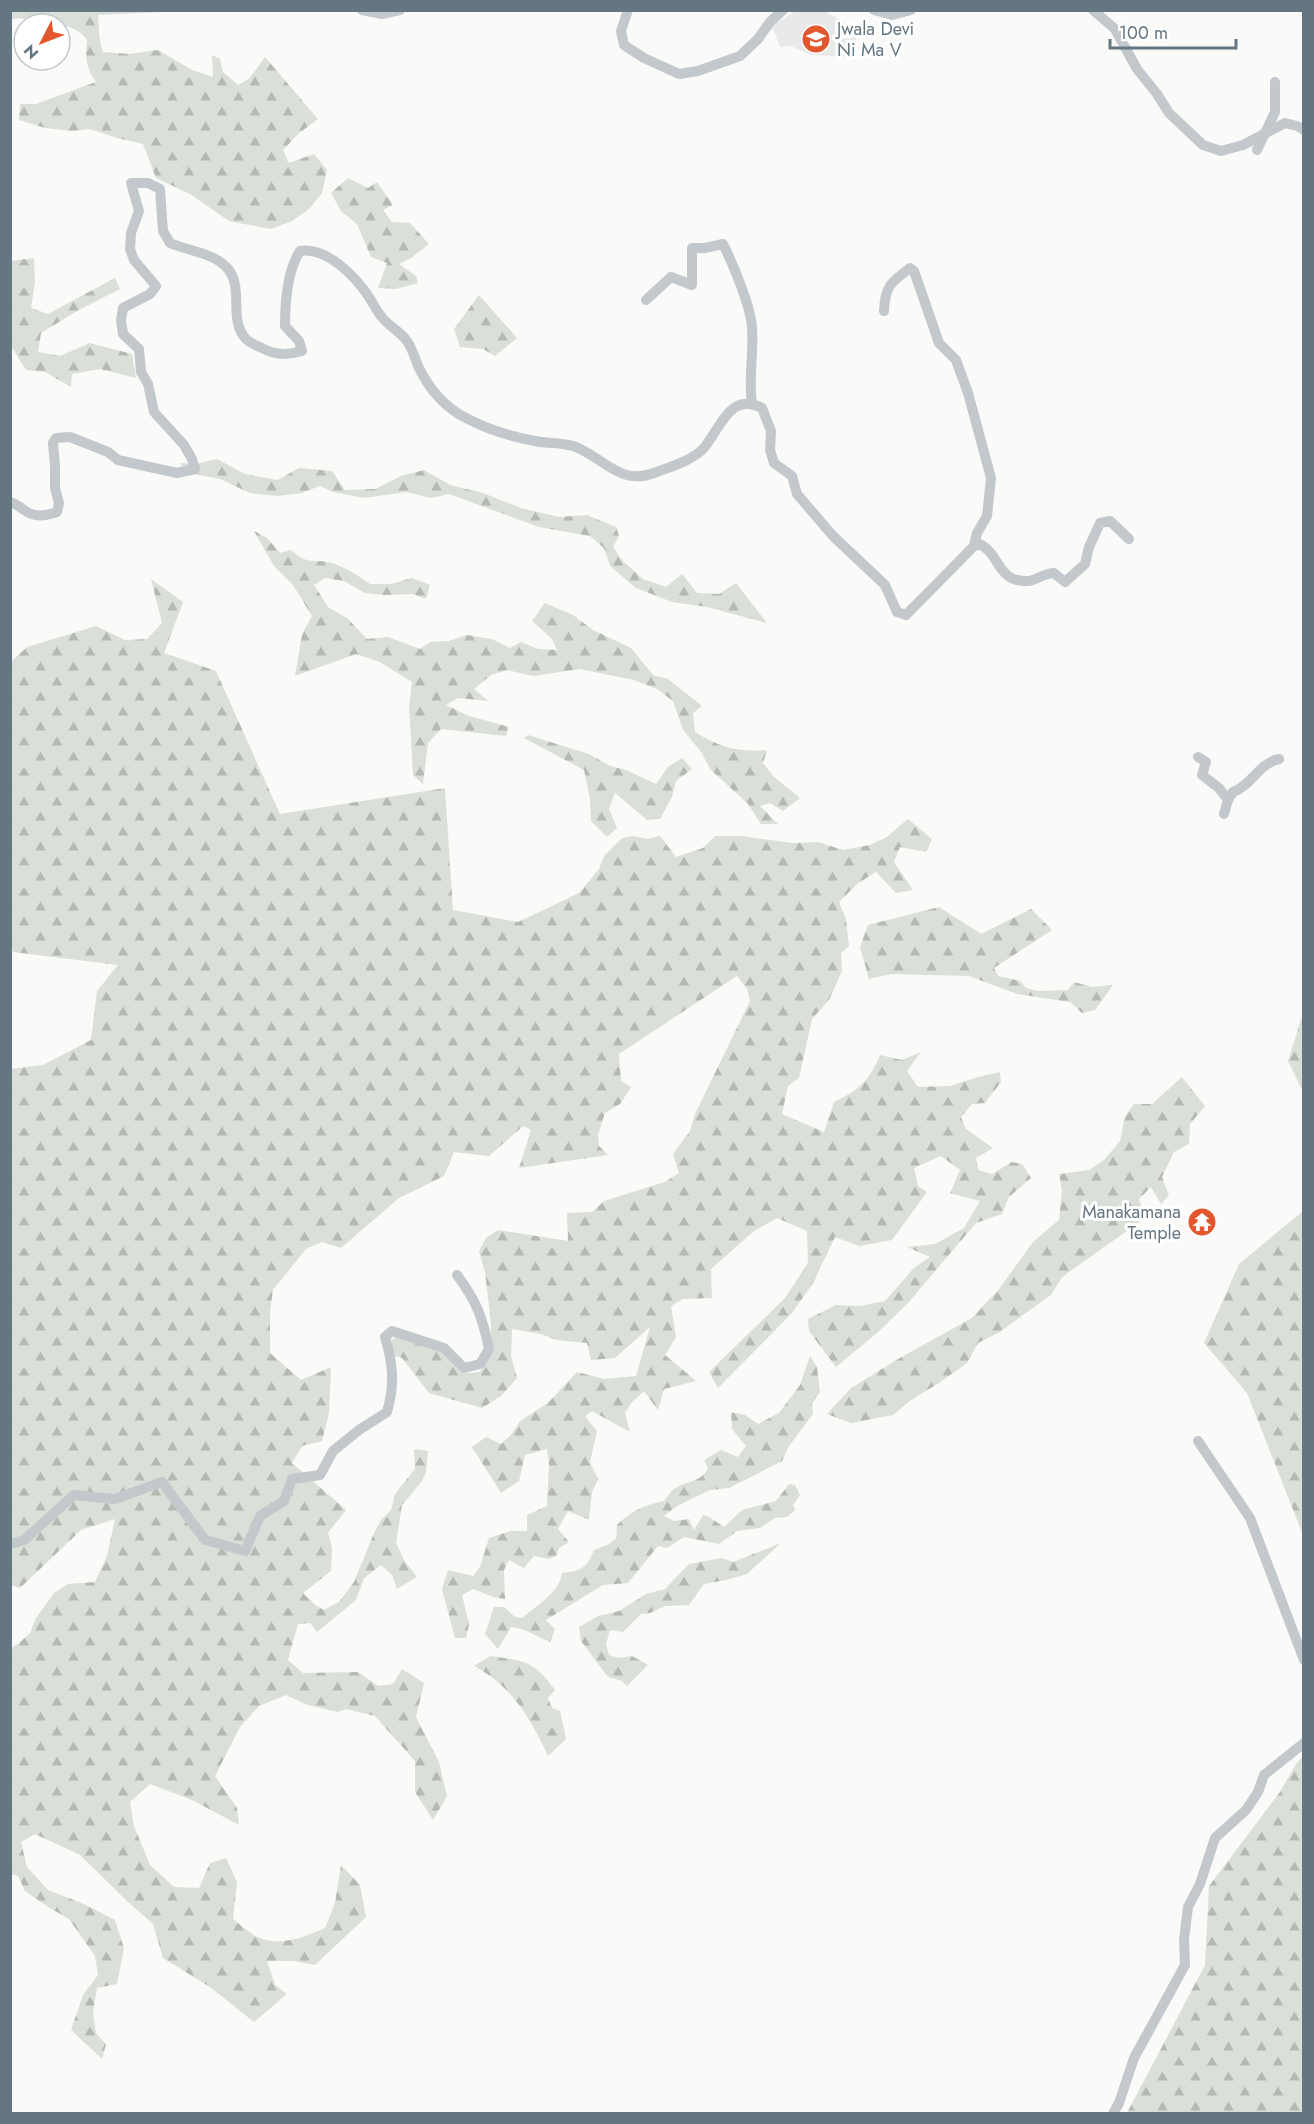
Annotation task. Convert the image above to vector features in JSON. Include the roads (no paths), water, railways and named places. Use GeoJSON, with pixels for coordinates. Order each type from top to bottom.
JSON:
{"type":"FeatureCollection","features":[{"type":"Feature","properties":{"kind":"street"},"geometry":{"type":"LineString","coordinates":[[362,10],[382,14],[400,10]]}},
{"type":"Feature","properties":{"kind":"street"},"geometry":{"type":"LineString","coordinates":[[628,10],[621,31],[624,45],[644,58],[680,74],[698,72],[740,56],[783,10]]}},
{"type":"Feature","properties":{"kind":"street"},"geometry":{"type":"LineString","coordinates":[[874,10],[892,15],[911,10]]}},
{"type":"Feature","properties":{"kind":"street"},"geometry":{"type":"LineString","coordinates":[[1093,10],[1114,29],[1137,69],[1169,113],[1203,145],[1221,151],[1243,145],[1285,123],[1304,130]]}},
{"type":"Feature","properties":{"kind":"street"},"geometry":{"type":"LineString","coordinates":[[1257,150],[1275,112],[1275,82]]}},
{"type":"Feature","properties":{"kind":"street"},"geometry":{"type":"LineString","coordinates":[[10,502],[27,513],[43,517],[57,512],[59,503],[55,488],[56,467],[53,443],[56,438],[63,436],[98,447],[118,460],[177,473],[195,469],[184,445],[154,412],[148,384],[141,372],[139,349],[123,334],[121,320],[123,308],[150,294],[156,286],[134,260],[130,249],[131,233],[139,211],[130,183],[148,183],[160,189],[163,231],[170,243],[210,256],[228,268],[235,281],[238,325],[246,339],[269,352],[291,354],[302,351],[299,341],[285,326],[285,312],[294,261],[300,251],[309,250],[322,254],[353,278],[381,317],[407,341],[425,380],[442,403],[466,418],[499,431],[536,441],[577,447],[619,474],[652,475],[691,458],[702,449],[720,422],[735,406],[752,403],[762,408],[771,431],[770,450],[774,463],[792,476],[797,494],[833,536],[885,585],[897,612],[906,615],[929,594],[974,545],[977,533],[987,516],[991,478],[968,393],[956,360],[939,343],[914,271],[910,268],[899,274],[890,284],[885,297],[884,311]]}},
{"type":"Feature","properties":{"kind":"street"},"geometry":{"type":"LineString","coordinates":[[646,300],[671,277],[692,285],[692,248],[723,244],[733,264],[752,324],[753,359],[750,387],[752,403]]}},
{"type":"Feature","properties":{"kind":"street"},"geometry":{"type":"LineString","coordinates":[[974,545],[981,544],[992,555],[1000,570],[1014,581],[1031,582],[1043,574],[1054,573],[1065,582],[1085,564],[1089,547],[1100,523],[1110,521],[1129,539]]}},
{"type":"Feature","properties":{"kind":"street"},"geometry":{"type":"LineString","coordinates":[[1198,757],[1206,762],[1202,775],[1220,788],[1228,800]]}},
{"type":"Feature","properties":{"kind":"street"},"geometry":{"type":"LineString","coordinates":[[1224,814],[1233,792],[1243,789],[1250,778],[1271,760],[1279,759]]}},
{"type":"Feature","properties":{"kind":"street"},"geometry":{"type":"LineString","coordinates":[[10,1544],[24,1540],[74,1495],[115,1499],[162,1482],[205,1540],[244,1551],[260,1516],[284,1501],[292,1479],[320,1475],[333,1450],[387,1412],[391,1399],[392,1362],[385,1337],[392,1331],[444,1348],[464,1368],[480,1364],[489,1349],[481,1315],[457,1275]]}},
{"type":"Feature","properties":{"kind":"street"},"geometry":{"type":"LineString","coordinates":[[1198,1441],[1250,1518],[1304,1660]]}},
{"type":"Feature","properties":{"kind":"street"},"geometry":{"type":"LineString","coordinates":[[1113,2114],[1134,2058],[1185,1965],[1184,1940],[1188,1907],[1200,1884],[1215,1838],[1246,1810],[1258,1792],[1264,1775],[1304,1743]]}},
{"type":"Feature","properties":{"kind":"place","name":"Jwala Devi Ni Ma V"},"geometry":{"type":"Point","coordinates":[816,39]}},
{"type":"Feature","properties":{"kind":"place","name":"Manakamana Temple"},"geometry":{"type":"Point","coordinates":[1202,1222]}}]}
